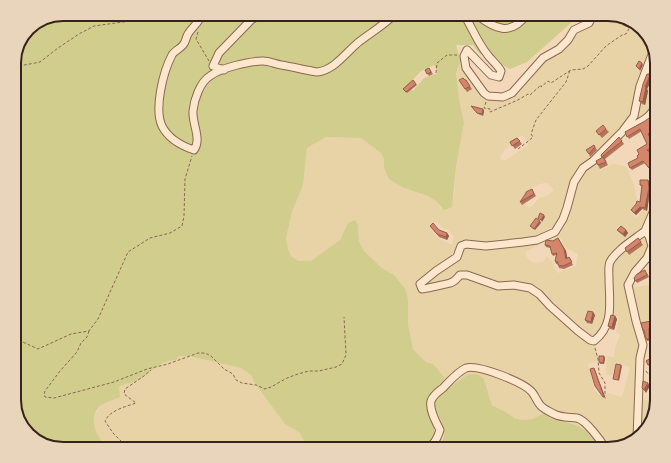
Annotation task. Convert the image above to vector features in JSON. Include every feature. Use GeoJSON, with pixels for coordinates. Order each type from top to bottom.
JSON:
{"type":"FeatureCollection","features":[{"type":"Feature","properties":{"kind":"street"},"geometry":{"type":"LineString","coordinates":[[199,21],[189,33],[184,45],[172,53],[166,68],[158,101],[162,126],[169,135],[184,146],[194,150],[197,145],[197,138],[193,124],[195,100],[203,82],[210,76],[249,62],[264,61],[317,72],[325,71],[387,21]]}},
{"type":"Feature","properties":{"kind":"street"},"geometry":{"type":"LineString","coordinates":[[224,70],[213,66],[219,53],[250,21]]}},
{"type":"Feature","properties":{"kind":"street"},"geometry":{"type":"LineString","coordinates":[[468,21],[488,56],[497,64],[501,71],[500,77],[491,75],[467,50],[464,56],[466,68],[484,93],[488,96],[503,97],[512,93],[544,58],[559,49],[568,40],[574,30],[589,23],[590,21]]}},
{"type":"Feature","properties":{"kind":"street"},"geometry":{"type":"LineString","coordinates":[[484,21],[488,24],[504,29],[515,27],[521,21]]}},
{"type":"Feature","properties":{"kind":"street"},"geometry":{"type":"LineString","coordinates":[[650,60],[640,86],[634,116],[622,132],[593,161],[583,168],[574,182],[563,219],[555,232],[537,240],[500,245],[486,246],[466,244],[461,246],[457,257],[420,284],[422,289],[425,289],[431,286],[449,284],[460,275],[467,275],[498,286],[514,285],[530,288],[539,294],[578,331],[590,340],[594,341],[600,337],[610,314],[610,262],[618,253],[645,231],[650,219]]}},
{"type":"Feature","properties":{"kind":"street"},"geometry":{"type":"LineString","coordinates":[[622,132],[646,119],[650,115]]}},
{"type":"Feature","properties":{"kind":"street"},"geometry":{"type":"LineString","coordinates":[[645,231],[650,239]]}},
{"type":"Feature","properties":{"kind":"street"},"geometry":{"type":"LineString","coordinates":[[637,431],[640,358],[643,345],[628,285],[635,272],[644,263],[650,250]]}},
{"type":"Feature","properties":{"kind":"street"},"geometry":{"type":"LineString","coordinates":[[435,442],[440,430],[431,407],[431,400],[462,370],[475,367],[509,378],[527,388],[532,392],[541,406],[554,415],[567,418],[579,418],[596,434],[601,442]]}},
{"type":"Feature","properties":{"kind":"path"},"geometry":{"type":"LineString","coordinates":[[21,66],[40,62],[79,34],[94,26],[130,21]]}},
{"type":"Feature","properties":{"kind":"path"},"geometry":{"type":"LineString","coordinates":[[484,93],[486,103],[484,108],[490,109],[490,112],[518,100],[530,94],[536,88],[541,85],[541,87],[548,81],[551,83],[570,70],[583,69],[588,66],[606,46],[622,34],[626,34],[630,27]]}},
{"type":"Feature","properties":{"kind":"path"},"geometry":{"type":"LineString","coordinates":[[198,31],[196,39],[213,66]]}},
{"type":"Feature","properties":{"kind":"path"},"geometry":{"type":"LineString","coordinates":[[436,73],[437,63],[447,54],[464,56]]}},
{"type":"Feature","properties":{"kind":"path"},"geometry":{"type":"LineString","coordinates":[[518,149],[526,144],[532,137],[531,134],[536,120],[566,82],[570,70]]}},
{"type":"Feature","properties":{"kind":"path"},"geometry":{"type":"LineString","coordinates":[[194,150],[185,179],[184,216],[182,226],[170,233],[150,238],[128,252],[98,319],[88,331],[87,337],[81,343],[77,352],[45,391],[45,397],[54,398],[84,391],[198,352],[211,356],[224,369],[233,374],[236,380],[265,389],[298,374],[309,371],[319,371],[342,364],[346,355],[344,317]]}},
{"type":"Feature","properties":{"kind":"path"},"geometry":{"type":"LineString","coordinates":[[644,263],[650,267]]}},
{"type":"Feature","properties":{"kind":"path"},"geometry":{"type":"LineString","coordinates":[[21,341],[38,349],[71,334],[88,331]]}},
{"type":"Feature","properties":{"kind":"path"},"geometry":{"type":"LineString","coordinates":[[594,341],[599,373],[605,383],[605,395]]}},
{"type":"Feature","properties":{"kind":"path"},"geometry":{"type":"LineString","coordinates":[[640,358],[650,377]]}},
{"type":"Feature","properties":{"kind":"path"},"geometry":{"type":"LineString","coordinates":[[122,442],[105,421],[107,416],[136,403],[124,394],[125,389],[152,369]]}},
{"type":"Feature","properties":{"kind":"shaded area"},"geometry":{"type":"Polygon","coordinates":[[[58,21],[573,21],[527,62],[510,69],[479,53],[473,45],[456,45],[461,61],[456,73],[464,123],[456,166],[452,207],[444,210],[436,201],[428,196],[404,188],[389,179],[384,168],[384,159],[381,153],[361,138],[326,137],[307,148],[303,185],[292,212],[286,238],[291,256],[298,261],[311,261],[340,240],[348,223],[355,220],[358,225],[359,241],[364,251],[382,268],[394,275],[406,290],[408,301],[408,324],[413,349],[426,362],[433,364],[445,378],[428,399],[434,427],[434,441],[304,442],[300,433],[285,424],[256,385],[251,375],[241,368],[189,356],[180,356],[176,360],[159,365],[140,379],[119,387],[120,397],[107,402],[96,410],[94,415],[94,426],[103,442],[58,442],[44,438],[31,428],[23,413],[21,403],[21,60],[25,44],[35,31],[50,23],[58,21]],[[434,65],[421,71],[408,85],[413,91],[424,78],[438,73],[434,65]]]}},
{"type":"Feature","properties":{"kind":"shaded area"},"geometry":{"type":"Polygon","coordinates":[[[594,21],[613,21],[624,24],[623,26],[631,30],[632,28],[640,35],[646,44],[650,58],[650,115],[622,134],[596,160],[601,170],[613,164],[626,166],[634,185],[637,200],[631,211],[636,218],[643,210],[650,212],[650,255],[645,264],[632,279],[636,287],[650,285],[650,321],[639,324],[641,397],[647,401],[650,395],[650,405],[646,419],[638,430],[624,439],[613,442],[593,442],[552,419],[547,414],[533,419],[522,420],[514,418],[506,412],[495,408],[490,401],[487,385],[476,375],[467,375],[452,387],[433,364],[426,362],[413,349],[408,324],[408,301],[394,275],[382,268],[364,251],[359,241],[358,225],[348,223],[340,240],[311,261],[298,261],[291,256],[286,238],[292,212],[303,185],[307,148],[326,137],[361,138],[381,153],[384,159],[384,168],[404,188],[428,196],[436,201],[441,208],[454,198],[456,166],[464,123],[456,73],[461,61],[488,99],[509,97],[519,93],[546,59],[564,48],[578,31],[592,24],[594,21]],[[522,135],[511,143],[500,158],[504,161],[529,145],[522,135]],[[547,183],[539,184],[527,191],[522,201],[530,208],[539,198],[547,196],[554,190],[547,183]],[[436,222],[430,228],[438,238],[452,245],[454,236],[436,222]],[[561,238],[546,241],[525,252],[528,259],[534,263],[543,262],[547,256],[552,261],[557,273],[576,266],[578,254],[564,247],[561,238]],[[611,314],[602,338],[595,345],[599,360],[588,364],[595,391],[602,397],[607,393],[622,397],[630,367],[616,363],[612,376],[606,374],[607,356],[614,357],[615,348],[620,335],[616,331],[619,317],[611,314]]]}},
{"type":"Feature","properties":{"kind":"shaded area"},"geometry":{"type":"Polygon","coordinates":[[[180,356],[189,356],[241,368],[251,375],[256,385],[285,424],[300,433],[304,442],[103,442],[96,432],[93,422],[95,414],[100,407],[121,385],[133,382],[168,360],[176,360],[180,356]]]}},
{"type":"Feature","properties":{"kind":"shaded area"},"geometry":{"type":"Polygon","coordinates":[[[467,375],[480,375],[486,383],[493,406],[506,412],[514,418],[522,420],[533,419],[544,413],[552,419],[576,425],[591,434],[596,442],[441,442],[444,436],[444,429],[434,407],[435,403],[442,394],[467,375]]]}},
{"type":"Feature","properties":{"kind":"building"},"geometry":{"type":"Polygon","coordinates":[[[639,61],[642,63],[639,69],[636,66],[639,61]]]}},
{"type":"Feature","properties":{"kind":"building"},"geometry":{"type":"Polygon","coordinates":[[[429,68],[431,72],[427,74],[425,70],[429,68]]]}},
{"type":"Feature","properties":{"kind":"building"},"geometry":{"type":"Polygon","coordinates":[[[647,74],[650,75],[645,87],[643,102],[639,101],[647,74]]]}},
{"type":"Feature","properties":{"kind":"building"},"geometry":{"type":"Polygon","coordinates":[[[463,78],[470,86],[465,89],[459,80],[463,78]]]}},
{"type":"Feature","properties":{"kind":"building"},"geometry":{"type":"Polygon","coordinates":[[[413,80],[416,84],[406,92],[403,89],[413,80]]]}},
{"type":"Feature","properties":{"kind":"building"},"geometry":{"type":"Polygon","coordinates":[[[471,106],[483,109],[482,114],[477,113],[471,106]]]}},
{"type":"Feature","properties":{"kind":"building"},"geometry":{"type":"Polygon","coordinates":[[[650,117],[650,132],[648,134],[650,138],[650,148],[647,150],[650,153],[650,167],[643,161],[630,168],[628,163],[638,158],[637,156],[639,154],[637,150],[647,144],[640,129],[627,137],[625,132],[650,117]]]}},
{"type":"Feature","properties":{"kind":"building"},"geometry":{"type":"Polygon","coordinates":[[[603,125],[606,129],[599,135],[596,131],[603,125]]]}},
{"type":"Feature","properties":{"kind":"building"},"geometry":{"type":"Polygon","coordinates":[[[619,137],[622,141],[602,157],[601,155],[619,137]]]}},
{"type":"Feature","properties":{"kind":"building"},"geometry":{"type":"Polygon","coordinates":[[[517,138],[520,141],[512,146],[510,142],[517,138]]]}},
{"type":"Feature","properties":{"kind":"building"},"geometry":{"type":"Polygon","coordinates":[[[594,145],[595,147],[589,154],[586,150],[594,145]]]}},
{"type":"Feature","properties":{"kind":"building"},"geometry":{"type":"Polygon","coordinates":[[[603,157],[606,162],[598,165],[596,161],[603,157]]]}},
{"type":"Feature","properties":{"kind":"building"},"geometry":{"type":"Polygon","coordinates":[[[640,180],[648,180],[649,188],[645,208],[640,207],[634,213],[631,210],[637,201],[640,202],[642,185],[640,185],[640,180]]]}},
{"type":"Feature","properties":{"kind":"building"},"geometry":{"type":"Polygon","coordinates":[[[532,189],[534,194],[520,202],[526,192],[532,189]]]}},
{"type":"Feature","properties":{"kind":"building"},"geometry":{"type":"Polygon","coordinates":[[[540,213],[544,215],[541,220],[538,218],[540,213]]]}},
{"type":"Feature","properties":{"kind":"building"},"geometry":{"type":"Polygon","coordinates":[[[536,218],[540,221],[534,229],[530,226],[536,218]]]}},
{"type":"Feature","properties":{"kind":"building"},"geometry":{"type":"Polygon","coordinates":[[[433,223],[439,230],[447,233],[446,237],[437,234],[430,226],[433,223]]]}},
{"type":"Feature","properties":{"kind":"building"},"geometry":{"type":"Polygon","coordinates":[[[621,226],[626,230],[623,234],[617,230],[621,226]]]}},
{"type":"Feature","properties":{"kind":"building"},"geometry":{"type":"Polygon","coordinates":[[[558,238],[564,249],[566,259],[569,257],[572,262],[563,266],[558,265],[558,262],[555,261],[557,253],[552,254],[550,246],[545,245],[546,240],[553,241],[558,238]]]}},
{"type":"Feature","properties":{"kind":"building"},"geometry":{"type":"Polygon","coordinates":[[[638,238],[641,242],[627,252],[625,248],[638,238]]]}},
{"type":"Feature","properties":{"kind":"building"},"geometry":{"type":"Polygon","coordinates":[[[645,270],[647,275],[635,281],[634,278],[637,274],[645,270]]]}},
{"type":"Feature","properties":{"kind":"building"},"geometry":{"type":"Polygon","coordinates":[[[588,311],[593,312],[591,322],[585,320],[588,311]]]}},
{"type":"Feature","properties":{"kind":"building"},"geometry":{"type":"Polygon","coordinates":[[[611,315],[615,316],[612,327],[608,326],[611,315]]]}},
{"type":"Feature","properties":{"kind":"building"},"geometry":{"type":"Polygon","coordinates":[[[650,321],[649,339],[646,339],[641,323],[650,321]]]}},
{"type":"Feature","properties":{"kind":"building"},"geometry":{"type":"Polygon","coordinates":[[[599,356],[604,356],[603,363],[599,362],[599,356]]]}},
{"type":"Feature","properties":{"kind":"building"},"geometry":{"type":"Polygon","coordinates":[[[650,358],[650,364],[648,365],[646,361],[650,358]]]}},
{"type":"Feature","properties":{"kind":"building"},"geometry":{"type":"Polygon","coordinates":[[[616,364],[621,365],[618,380],[613,379],[616,364]]]}},
{"type":"Feature","properties":{"kind":"building"},"geometry":{"type":"Polygon","coordinates":[[[594,368],[604,397],[595,386],[590,369],[594,368]]]}},
{"type":"Feature","properties":{"kind":"building"},"geometry":{"type":"Polygon","coordinates":[[[643,381],[648,383],[644,390],[642,388],[643,381]]]}}]}
